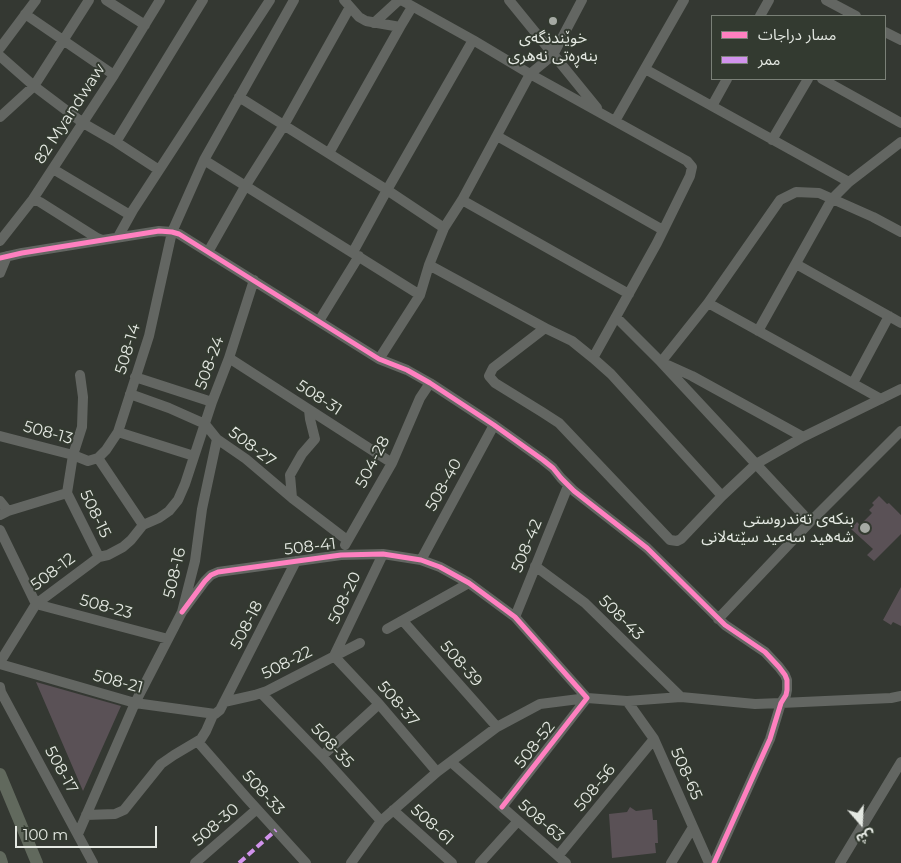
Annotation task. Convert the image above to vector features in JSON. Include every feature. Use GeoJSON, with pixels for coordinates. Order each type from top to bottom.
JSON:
{"type":"FeatureCollection","features":[{"type":"Feature","properties":{"kind":"main road"},"geometry":{"type":"LineString","coordinates":[[0,774],[37,863]]}},
{"type":"Feature","properties":{"kind":"main road"},"geometry":{"type":"LineString","coordinates":[[0,857],[2,863]]}},
{"type":"Feature","properties":{"kind":"street"},"geometry":{"type":"LineString","coordinates":[[0,117],[34,86],[89,0]]}},
{"type":"Feature","properties":{"kind":"street"},"geometry":{"type":"LineString","coordinates":[[106,0],[145,25]]}},
{"type":"Feature","properties":{"kind":"street","name":"82 Myandwaw"},"geometry":{"type":"LineString","coordinates":[[0,242],[33,199],[114,75],[160,0]]}},
{"type":"Feature","properties":{"kind":"street"},"geometry":{"type":"LineString","coordinates":[[116,142],[203,0]]}},
{"type":"Feature","properties":{"kind":"street"},"geometry":{"type":"LineString","coordinates":[[118,237],[130,215],[270,0]]}},
{"type":"Feature","properties":{"kind":"street","name":"508-14"},"geometry":{"type":"LineString","coordinates":[[93,459],[106,450],[118,432],[149,336],[172,232],[204,160],[294,0]]}},
{"type":"Feature","properties":{"kind":"street"},"geometry":{"type":"LineString","coordinates":[[374,22],[400,0],[687,161],[692,168],[690,176],[657,244],[593,358]]}},
{"type":"Feature","properties":{"kind":"street"},"geometry":{"type":"LineString","coordinates":[[510,0],[601,114]]}},
{"type":"Feature","properties":{"kind":"street"},"geometry":{"type":"LineString","coordinates":[[379,359],[420,295],[429,264],[444,228],[462,200],[530,74],[553,55],[582,0]]}},
{"type":"Feature","properties":{"kind":"street"},"geometry":{"type":"LineString","coordinates":[[615,121],[684,0]]}},
{"type":"Feature","properties":{"kind":"street"},"geometry":{"type":"LineString","coordinates":[[761,15],[769,0]]}},
{"type":"Feature","properties":{"kind":"street"},"geometry":{"type":"LineString","coordinates":[[826,0],[849,14]]}},
{"type":"Feature","properties":{"kind":"street"},"geometry":{"type":"LineString","coordinates":[[208,252],[246,185],[284,125],[347,4],[358,17],[366,21],[400,26]]}},
{"type":"Feature","properties":{"kind":"street"},"geometry":{"type":"LineString","coordinates":[[0,48],[29,5],[64,40],[114,75]]}},
{"type":"Feature","properties":{"kind":"street"},"geometry":{"type":"LineString","coordinates":[[329,153],[412,7]]}},
{"type":"Feature","properties":{"kind":"street"},"geometry":{"type":"LineString","coordinates":[[886,32],[901,40]]}},
{"type":"Feature","properties":{"kind":"street"},"geometry":{"type":"LineString","coordinates":[[319,321],[356,254],[387,190],[474,40]]}},
{"type":"Feature","properties":{"kind":"street"},"geometry":{"type":"LineString","coordinates":[[0,56],[34,86],[82,123],[159,170]]}},
{"type":"Feature","properties":{"kind":"street"},"geometry":{"type":"LineString","coordinates":[[645,69],[849,182]]}},
{"type":"Feature","properties":{"kind":"street"},"geometry":{"type":"LineString","coordinates":[[712,106],[725,80]]}},
{"type":"Feature","properties":{"kind":"street"},"geometry":{"type":"LineString","coordinates":[[772,140],[807,80]]}},
{"type":"Feature","properties":{"kind":"street"},"geometry":{"type":"LineString","coordinates":[[824,80],[901,124]]}},
{"type":"Feature","properties":{"kind":"street"},"geometry":{"type":"LineString","coordinates":[[239,97],[444,228]]}},
{"type":"Feature","properties":{"kind":"street"},"geometry":{"type":"LineString","coordinates":[[497,136],[663,230]]}},
{"type":"Feature","properties":{"kind":"street"},"geometry":{"type":"LineString","coordinates":[[758,331],[832,199],[849,182],[901,142]]}},
{"type":"Feature","properties":{"kind":"street"},"geometry":{"type":"LineString","coordinates":[[204,160],[420,295]]}},
{"type":"Feature","properties":{"kind":"street"},"geometry":{"type":"LineString","coordinates":[[53,168],[130,215]]}},
{"type":"Feature","properties":{"kind":"street"},"geometry":{"type":"LineString","coordinates":[[662,362],[708,303],[780,200],[796,192],[818,193],[873,217],[901,232]]}},
{"type":"Feature","properties":{"kind":"street"},"geometry":{"type":"LineString","coordinates":[[33,199],[102,240]]}},
{"type":"Feature","properties":{"kind":"street"},"geometry":{"type":"LineString","coordinates":[[462,200],[629,294]]}},
{"type":"Feature","properties":{"kind":"street"},"geometry":{"type":"LineString","coordinates":[[0,273],[4,257],[118,237],[159,231],[172,232],[186,238],[379,359],[406,370],[430,383],[494,425],[548,464],[568,486],[647,548],[718,619],[732,631],[765,652],[785,675],[786,695],[781,704],[770,739],[714,863]]}},
{"type":"Feature","properties":{"kind":"street"},"geometry":{"type":"LineString","coordinates":[[429,264],[572,341],[611,374],[722,496]]}},
{"type":"Feature","properties":{"kind":"street"},"geometry":{"type":"LineString","coordinates":[[796,264],[901,323]]}},
{"type":"Feature","properties":{"kind":"street","name":"508-24"},"geometry":{"type":"LineString","coordinates":[[194,456],[229,358],[254,280]]}},
{"type":"Feature","properties":{"kind":"street"},"geometry":{"type":"LineString","coordinates":[[708,303],[881,399]]}},
{"type":"Feature","properties":{"kind":"street"},"geometry":{"type":"LineString","coordinates":[[853,383],[889,316]]}},
{"type":"Feature","properties":{"kind":"street"},"geometry":{"type":"LineString","coordinates":[[616,317],[662,362],[810,522]]}},
{"type":"Feature","properties":{"kind":"street"},"geometry":{"type":"LineString","coordinates":[[545,328],[492,368],[489,376],[495,384],[559,423],[670,540],[677,541],[681,539],[756,464],[803,437],[901,389]]}},
{"type":"Feature","properties":{"kind":"street","name":"508-31"},"geometry":{"type":"LineString","coordinates":[[229,358],[392,463]]}},
{"type":"Feature","properties":{"kind":"street"},"geometry":{"type":"LineString","coordinates":[[662,362],[692,376],[803,437]]}},
{"type":"Feature","properties":{"kind":"street","name":"508-15"},"geometry":{"type":"LineString","coordinates":[[80,375],[83,397],[82,427],[73,455],[67,493],[99,557]]}},
{"type":"Feature","properties":{"kind":"street"},"geometry":{"type":"LineString","coordinates":[[135,377],[212,402]]}},
{"type":"Feature","properties":{"kind":"street","name":"504-28"},"geometry":{"type":"LineString","coordinates":[[341,555],[347,540],[392,463],[420,398],[430,383]]}},
{"type":"Feature","properties":{"kind":"street","name":"508-27"},"geometry":{"type":"LineString","coordinates":[[130,394],[169,408],[204,424],[217,440],[246,458],[292,498],[347,540]]}},
{"type":"Feature","properties":{"kind":"street"},"geometry":{"type":"LineString","coordinates":[[292,498],[290,475],[314,438],[309,410]]}},
{"type":"Feature","properties":{"kind":"street","name":"508-40"},"geometry":{"type":"LineString","coordinates":[[421,560],[494,425]]}},
{"type":"Feature","properties":{"kind":"street"},"geometry":{"type":"LineString","coordinates":[[718,619],[810,522],[901,431]]}},
{"type":"Feature","properties":{"kind":"street"},"geometry":{"type":"LineString","coordinates":[[118,432],[194,456]]}},
{"type":"Feature","properties":{"kind":"street","name":"508-13"},"geometry":{"type":"LineString","coordinates":[[0,436],[93,459]]}},
{"type":"Feature","properties":{"kind":"street","name":"508-16"},"geometry":{"type":"LineString","coordinates":[[78,834],[136,703],[182,612],[195,561],[202,509],[217,440]]}},
{"type":"Feature","properties":{"kind":"street","name":"508-12"},"geometry":{"type":"LineString","coordinates":[[0,663],[36,604],[99,557],[124,547],[143,526],[169,511],[178,500],[186,484],[194,456]]}},
{"type":"Feature","properties":{"kind":"street"},"geometry":{"type":"LineString","coordinates":[[93,459],[143,526]]}},
{"type":"Feature","properties":{"kind":"street","name":"508-42"},"geometry":{"type":"LineString","coordinates":[[515,617],[568,486]]}},
{"type":"Feature","properties":{"kind":"street"},"geometry":{"type":"LineString","coordinates":[[0,501],[4,513],[67,493]]}},
{"type":"Feature","properties":{"kind":"street"},"geometry":{"type":"LineString","coordinates":[[0,530],[36,604]]}},
{"type":"Feature","properties":{"kind":"street","name":"508-41"},"geometry":{"type":"LineString","coordinates":[[182,612],[211,575],[226,570],[341,555],[383,554],[421,560],[440,567],[469,583],[515,617],[587,698]]}},
{"type":"Feature","properties":{"kind":"street","name":"508-20"},"geometry":{"type":"LineString","coordinates":[[334,656],[383,554]]}},
{"type":"Feature","properties":{"kind":"street","name":"508-18"},"geometry":{"type":"LineString","coordinates":[[224,702],[296,561]]}},
{"type":"Feature","properties":{"kind":"street","name":"508-43"},"geometry":{"type":"LineString","coordinates":[[535,566],[585,603],[681,697]]}},
{"type":"Feature","properties":{"kind":"street"},"geometry":{"type":"LineString","coordinates":[[387,630],[469,583]]}},
{"type":"Feature","properties":{"kind":"street","name":"508-23"},"geometry":{"type":"LineString","coordinates":[[36,604],[168,638]]}},
{"type":"Feature","properties":{"kind":"street","name":"508-39"},"geometry":{"type":"LineString","coordinates":[[403,620],[497,727]]}},
{"type":"Feature","properties":{"kind":"street","name":"508-22"},"geometry":{"type":"LineString","coordinates":[[224,702],[261,693],[360,643]]}},
{"type":"Feature","properties":{"kind":"street","name":"508-37"},"geometry":{"type":"LineString","coordinates":[[334,656],[379,704],[437,772]]}},
{"type":"Feature","properties":{"kind":"street","name":"508-21"},"geometry":{"type":"LineString","coordinates":[[0,663],[136,703],[213,715]]}},
{"type":"Feature","properties":{"kind":"street","name":"508-17"},"geometry":{"type":"LineString","coordinates":[[0,689],[93,863]]}},
{"type":"Feature","properties":{"kind":"street","name":"508-35"},"geometry":{"type":"LineString","coordinates":[[261,693],[381,821]]}},
{"type":"Feature","properties":{"kind":"street"},"geometry":{"type":"LineString","coordinates":[[351,863],[381,821],[437,772],[497,727],[540,704],[587,698],[627,701],[681,697],[755,704],[781,704],[901,696]]}},
{"type":"Feature","properties":{"kind":"street","name":"508-52"},"geometry":{"type":"LineString","coordinates":[[502,807],[587,698]]}},
{"type":"Feature","properties":{"kind":"street","name":"508-65"},"geometry":{"type":"LineString","coordinates":[[627,701],[654,739],[709,863]]}},
{"type":"Feature","properties":{"kind":"street"},"geometry":{"type":"LineString","coordinates":[[86,815],[121,812],[161,764],[198,742],[204,736],[213,715],[219,712],[224,702]]}},
{"type":"Feature","properties":{"kind":"street"},"geometry":{"type":"LineString","coordinates":[[322,756],[379,704]]}},
{"type":"Feature","properties":{"kind":"street","name":"508-56"},"geometry":{"type":"LineString","coordinates":[[562,860],[654,739]]}},
{"type":"Feature","properties":{"kind":"street","name":"508-33"},"geometry":{"type":"LineString","coordinates":[[198,742],[304,862]]}},
{"type":"Feature","properties":{"kind":"street","name":"508-63"},"geometry":{"type":"LineString","coordinates":[[451,762],[562,860]]}},
{"type":"Feature","properties":{"kind":"street"},"geometry":{"type":"LineString","coordinates":[[840,863],[901,762]]}},
{"type":"Feature","properties":{"kind":"street","name":"508-30"},"geometry":{"type":"LineString","coordinates":[[195,863],[257,809]]}},
{"type":"Feature","properties":{"kind":"street","name":"508-61"},"geometry":{"type":"LineString","coordinates":[[393,810],[452,863]]}},
{"type":"Feature","properties":{"kind":"street"},"geometry":{"type":"LineString","coordinates":[[480,863],[518,821]]}},
{"type":"Feature","properties":{"kind":"street"},"geometry":{"type":"LineString","coordinates":[[671,863],[693,827]]}},
{"type":"Feature","properties":{"kind":"building","name":"بنکەی تەندروستی شەهید سەعید سێتەلانی"},"geometry":{"type":"Polygon","coordinates":[[[879,496],[901,515],[901,534],[874,561],[867,555],[873,549],[851,529],[857,522],[860,525],[872,513],[869,510],[874,505],[872,503],[879,496]]]}},
{"type":"Feature","properties":{"kind":"building"},"geometry":{"type":"Polygon","coordinates":[[[901,587],[901,626],[893,622],[891,625],[883,620],[901,587]]]}},
{"type":"Feature","properties":{"kind":"building"},"geometry":{"type":"Polygon","coordinates":[[[36,682],[121,706],[83,791],[36,682]]]}},
{"type":"Feature","properties":{"kind":"building"},"geometry":{"type":"Polygon","coordinates":[[[630,807],[636,811],[652,809],[653,820],[657,820],[658,843],[655,843],[656,853],[612,858],[609,814],[627,812],[630,807]]]}},
{"type":"Feature","properties":{"kind":"marked path"},"geometry":{"type":"LineString","coordinates":[[239,863],[276,830]]}},
{"type":"Feature","properties":{"kind":"cycle path"},"geometry":{"type":"LineString","coordinates":[[0,258],[159,231],[179,234],[379,359],[407,370],[430,383],[494,425],[553,468],[574,491],[647,548],[725,625],[765,652],[785,675],[787,680],[786,695],[781,703],[770,739],[714,863]]}},
{"type":"Feature","properties":{"kind":"cycle path"},"geometry":{"type":"LineString","coordinates":[[182,612],[205,581],[211,575],[218,572],[341,555],[383,554],[421,560],[440,567],[469,583],[515,617],[587,698],[502,807]]}},
{"type":"Feature","properties":{"kind":"place","name":"خوێندنگەی بنەڕەتی نەهری"},"geometry":{"type":"Point","coordinates":[553,21]}},
{"type":"Feature","properties":{"kind":"place","name":"بنکەی تەندروستی شەهید سەعید سێتەلانی"},"geometry":{"type":"Point","coordinates":[865,528]}}]}
